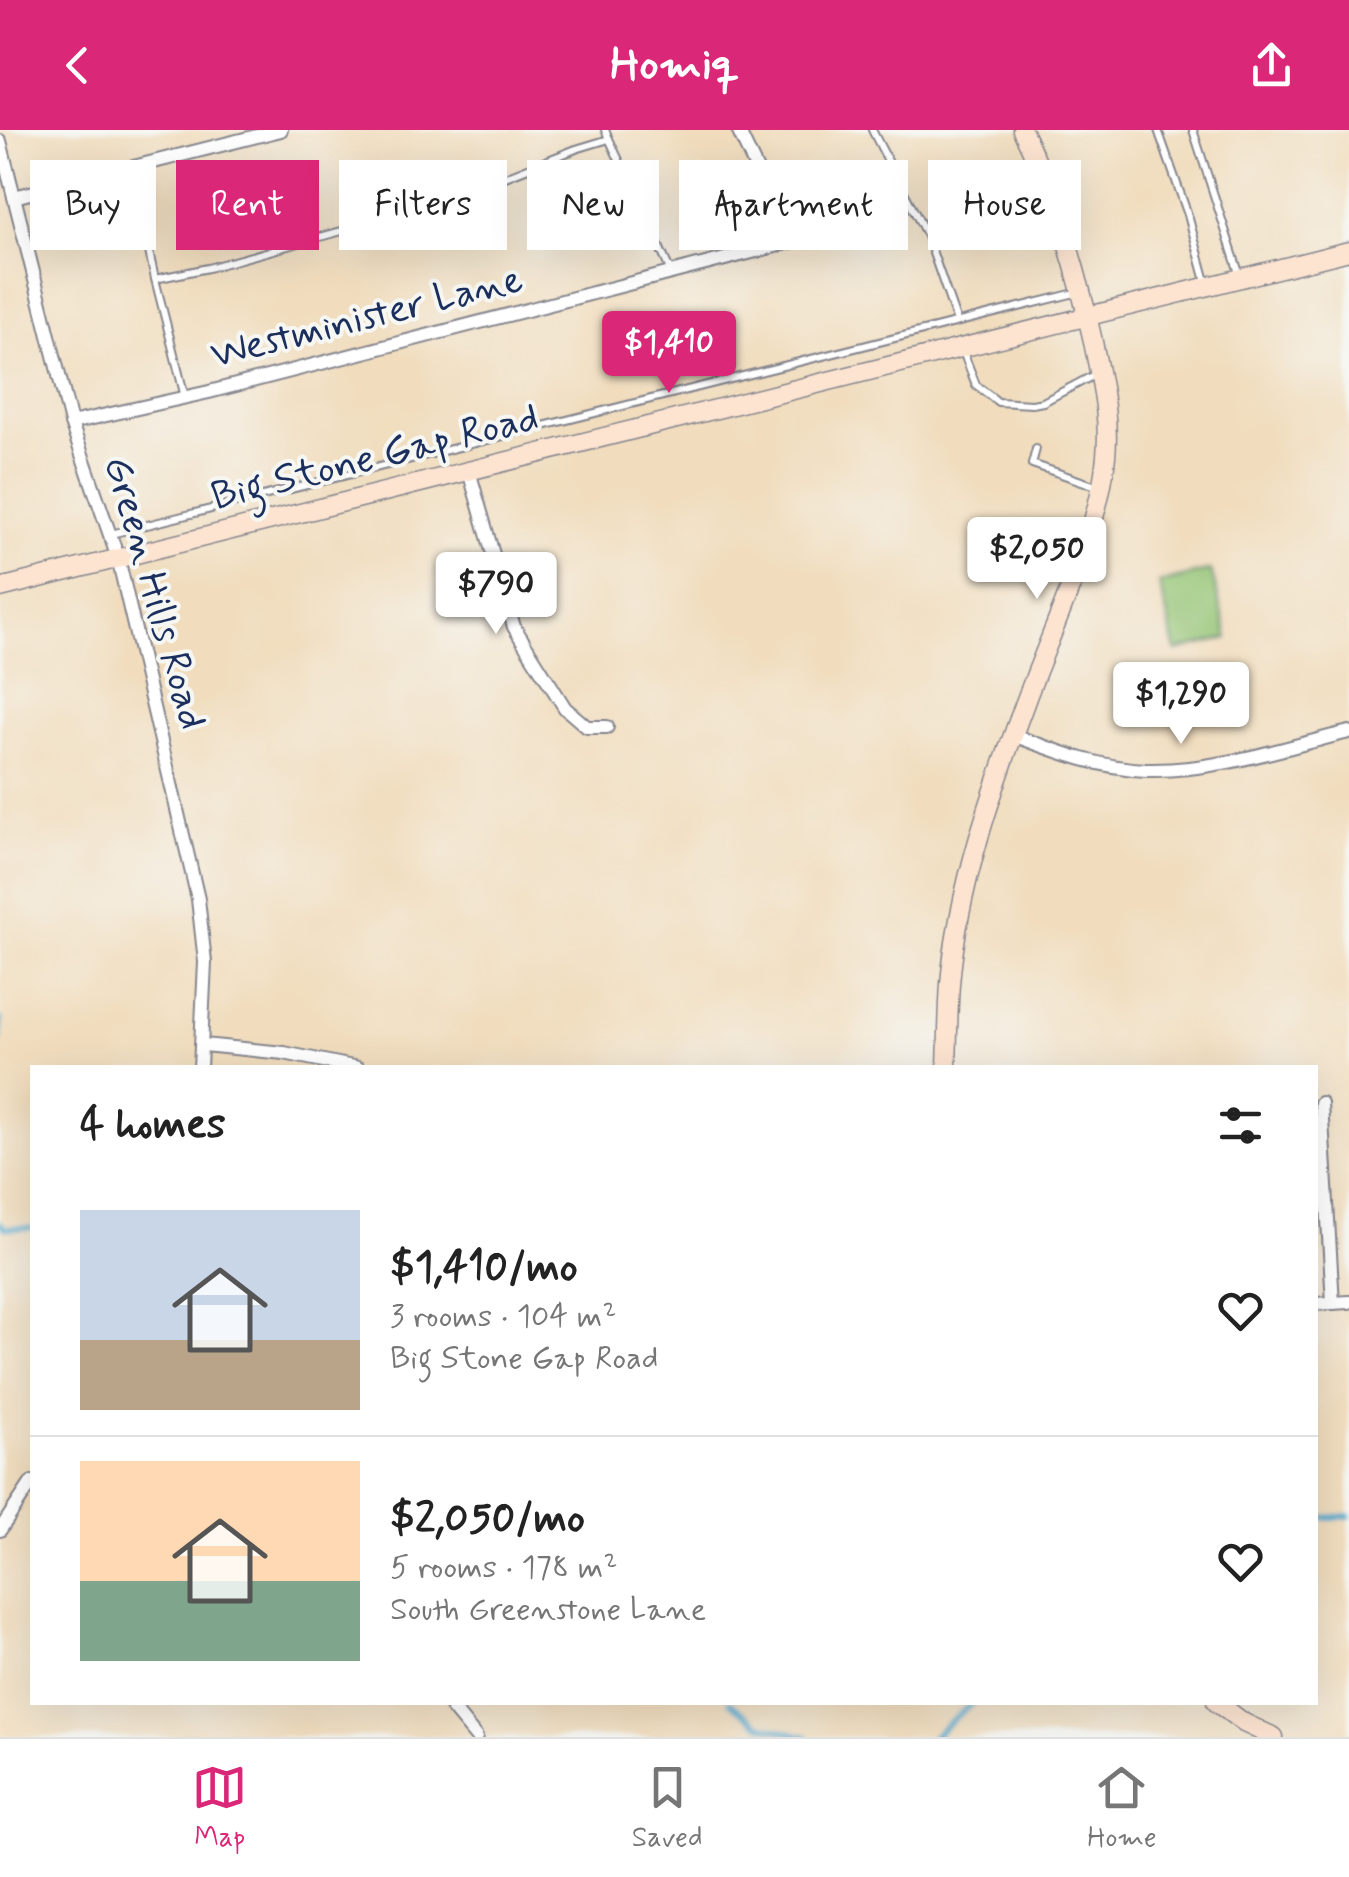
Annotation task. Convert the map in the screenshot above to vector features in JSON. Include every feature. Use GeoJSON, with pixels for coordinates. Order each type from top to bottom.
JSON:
{"type":"FeatureCollection","features":[{"type":"Feature","properties":{"kind":"street"},"geometry":{"type":"LineString","coordinates":[[156,162],[281,130]]}},
{"type":"Feature","properties":{"kind":"street","name":"Westminister Lane"},"geometry":{"type":"LineString","coordinates":[[70,423],[791,242],[738,130]]}},
{"type":"Feature","properties":{"kind":"street"},"geometry":{"type":"LineString","coordinates":[[947,1065],[950,982],[973,856],[1012,736],[1085,540],[1100,487],[1108,430],[1100,373],[1081,292],[1052,196],[1022,130]]}},
{"type":"Feature","properties":{"kind":"street","name":"Green Hills Road"},"geometry":{"type":"LineString","coordinates":[[0,142],[70,423],[118,558],[198,899],[205,962],[200,1065]]}},
{"type":"Feature","properties":{"kind":"street"},"geometry":{"type":"LineString","coordinates":[[14,197],[30,193]]}},
{"type":"Feature","properties":{"kind":"street","name":"Big Stone Gap Road"},"geometry":{"type":"LineString","coordinates":[[0,588],[1349,251]]}},
{"type":"Feature","properties":{"kind":"street"},"geometry":{"type":"LineString","coordinates":[[470,470],[514,626],[565,708],[588,728],[607,727]]}},
{"type":"Feature","properties":{"kind":"street"},"geometry":{"type":"LineString","coordinates":[[1012,736],[1079,759],[1144,770],[1212,764],[1349,732]]}},
{"type":"Feature","properties":{"kind":"street"},"geometry":{"type":"LineString","coordinates":[[203,1046],[284,1053],[343,1065]]}},
{"type":"Feature","properties":{"kind":"street"},"geometry":{"type":"LineString","coordinates":[[1320,1103],[1333,1303]]}},
{"type":"Feature","properties":{"kind":"street"},"geometry":{"type":"LineString","coordinates":[[1318,1304],[1349,1302]]}},
{"type":"Feature","properties":{"kind":"street"},"geometry":{"type":"LineString","coordinates":[[0,1530],[30,1485]]}},
{"type":"Feature","properties":{"kind":"street"},"geometry":{"type":"LineString","coordinates":[[449,1705],[476,1737]]}},
{"type":"Feature","properties":{"kind":"street"},"geometry":{"type":"LineString","coordinates":[[1220,1705],[1267,1735]]}},
{"type":"Feature","properties":{"kind":"lane"},"geometry":{"type":"LineString","coordinates":[[605,130],[671,274]]}},
{"type":"Feature","properties":{"kind":"lane"},"geometry":{"type":"LineString","coordinates":[[872,130],[927,236],[957,322]]}},
{"type":"Feature","properties":{"kind":"lane"},"geometry":{"type":"LineString","coordinates":[[1158,130],[1188,215],[1207,287]]}},
{"type":"Feature","properties":{"kind":"lane"},"geometry":{"type":"LineString","coordinates":[[1192,130],[1241,278]]}},
{"type":"Feature","properties":{"kind":"lane"},"geometry":{"type":"LineString","coordinates":[[155,278],[208,268],[432,206],[609,139]]}},
{"type":"Feature","properties":{"kind":"lane"},"geometry":{"type":"LineString","coordinates":[[149,250],[185,397]]}},
{"type":"Feature","properties":{"kind":"lane"},"geometry":{"type":"LineString","coordinates":[[110,534],[1081,292]]}},
{"type":"Feature","properties":{"kind":"lane"},"geometry":{"type":"LineString","coordinates":[[962,348],[976,385],[998,402],[1044,402],[1100,373]]}},
{"type":"Feature","properties":{"kind":"lane"},"geometry":{"type":"LineString","coordinates":[[1036,450],[1032,464],[1100,487]]}},
{"type":"Feature","properties":{"kind":"green space"},"geometry":{"type":"Polygon","coordinates":[[[1211,570],[1228,638],[1176,651],[1159,583],[1211,570]]]}},
{"type":"Feature","properties":{"kind":"waterway"},"geometry":{"type":"LineString","coordinates":[[0,1019],[0,1040]]}},
{"type":"Feature","properties":{"kind":"waterway"},"geometry":{"type":"LineString","coordinates":[[0,1223],[5,1228],[30,1228]]}},
{"type":"Feature","properties":{"kind":"waterway"},"geometry":{"type":"LineString","coordinates":[[1318,1518],[1349,1516]]}},
{"type":"Feature","properties":{"kind":"waterway"},"geometry":{"type":"LineString","coordinates":[[734,1705],[761,1725],[807,1737]]}},
{"type":"Feature","properties":{"kind":"waterway"},"geometry":{"type":"LineString","coordinates":[[932,1737],[969,1705]]}}]}
